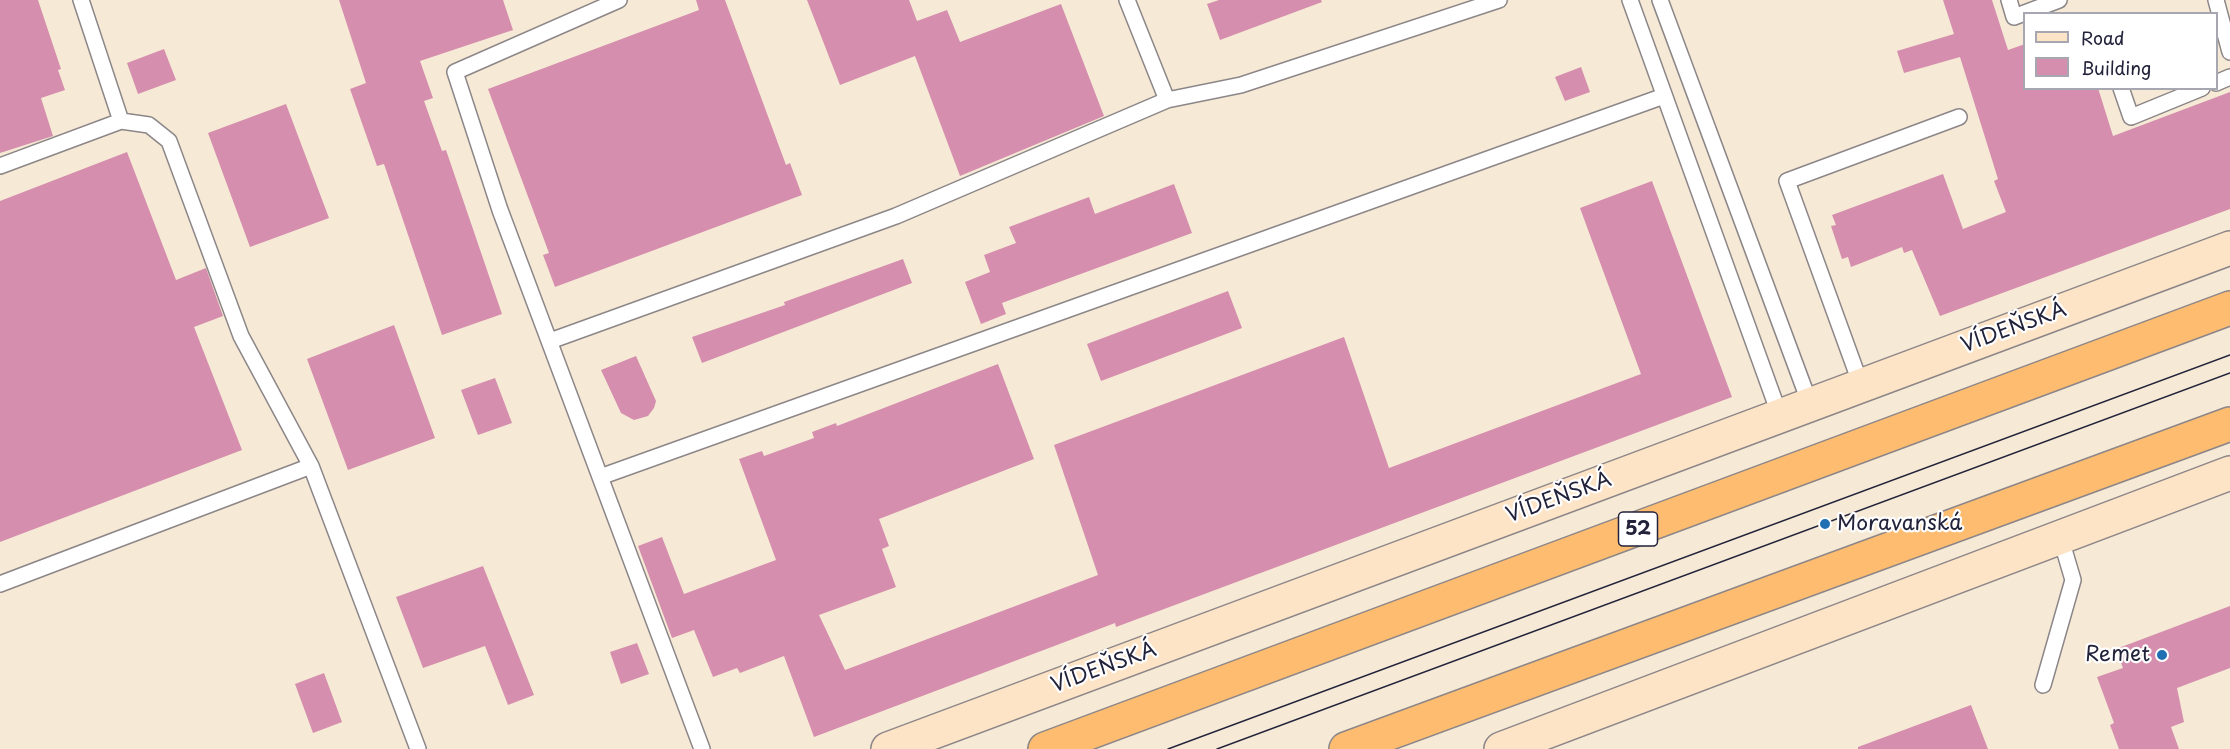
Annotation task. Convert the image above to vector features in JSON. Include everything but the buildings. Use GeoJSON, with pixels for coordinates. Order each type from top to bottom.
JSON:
{"type":"FeatureCollection","features":[{"type":"Feature","properties":{"kind":"highway","name":"52"},"geometry":{"type":"LineString","coordinates":[[1046,749],[2230,308]]}},
{"type":"Feature","properties":{"kind":"highway"},"geometry":{"type":"LineString","coordinates":[[1346,749],[2230,424]]}},
{"type":"Feature","properties":{"kind":"street","name":"VÍDEŇSKÁ"},"geometry":{"type":"LineString","coordinates":[[888,749],[2230,248]]}},
{"type":"Feature","properties":{"kind":"street"},"geometry":{"type":"LineString","coordinates":[[1501,749],[2230,473]]}},
{"type":"Feature","properties":{"kind":"lane"},"geometry":{"type":"LineString","coordinates":[[81,0],[121,121]]}},
{"type":"Feature","properties":{"kind":"lane"},"geometry":{"type":"LineString","coordinates":[[619,0],[586,6],[454,72],[500,210],[702,749]]}},
{"type":"Feature","properties":{"kind":"lane"},"geometry":{"type":"LineString","coordinates":[[1127,0],[1167,100]]}},
{"type":"Feature","properties":{"kind":"lane"},"geometry":{"type":"LineString","coordinates":[[550,341],[896,216],[1167,100],[1241,85],[1499,0]]}},
{"type":"Feature","properties":{"kind":"lane"},"geometry":{"type":"LineString","coordinates":[[1630,0],[1780,416]]}},
{"type":"Feature","properties":{"kind":"lane"},"geometry":{"type":"LineString","coordinates":[[1660,0],[1810,404]]}},
{"type":"Feature","properties":{"kind":"lane"},"geometry":{"type":"LineString","coordinates":[[2009,0],[2014,17],[2023,14]]}},
{"type":"Feature","properties":{"kind":"lane"},"geometry":{"type":"LineString","coordinates":[[2027,12],[2059,0]]}},
{"type":"Feature","properties":{"kind":"lane"},"geometry":{"type":"LineString","coordinates":[[2218,17],[2230,52]]}},
{"type":"Feature","properties":{"kind":"lane"},"geometry":{"type":"LineString","coordinates":[[2122,90],[2131,117],[2197,90]]}},
{"type":"Feature","properties":{"kind":"lane"},"geometry":{"type":"LineString","coordinates":[[600,477],[1665,96]]}},
{"type":"Feature","properties":{"kind":"lane"},"geometry":{"type":"LineString","coordinates":[[1861,385],[1786,181],[1959,117]]}},
{"type":"Feature","properties":{"kind":"lane"},"geometry":{"type":"LineString","coordinates":[[0,166],[121,121],[149,125],[169,141],[241,336],[311,466],[418,749]]}},
{"type":"Feature","properties":{"kind":"lane"},"geometry":{"type":"LineString","coordinates":[[0,584],[311,466]]}},
{"type":"Feature","properties":{"kind":"lane"},"geometry":{"type":"LineString","coordinates":[[2043,685],[2073,580],[2060,536]]}},
{"type":"Feature","properties":{"kind":"tram line"},"geometry":{"type":"LineString","coordinates":[[1168,749],[2230,355]]}},
{"type":"Feature","properties":{"kind":"tram line"},"geometry":{"type":"LineString","coordinates":[[1217,749],[2230,373]]}},
{"type":"Feature","properties":{"kind":"place","name":"Moravanská"},"geometry":{"type":"Point","coordinates":[1825,524]}},
{"type":"Feature","properties":{"kind":"place","name":"Remet"},"geometry":{"type":"Point","coordinates":[2162,655]}}]}
